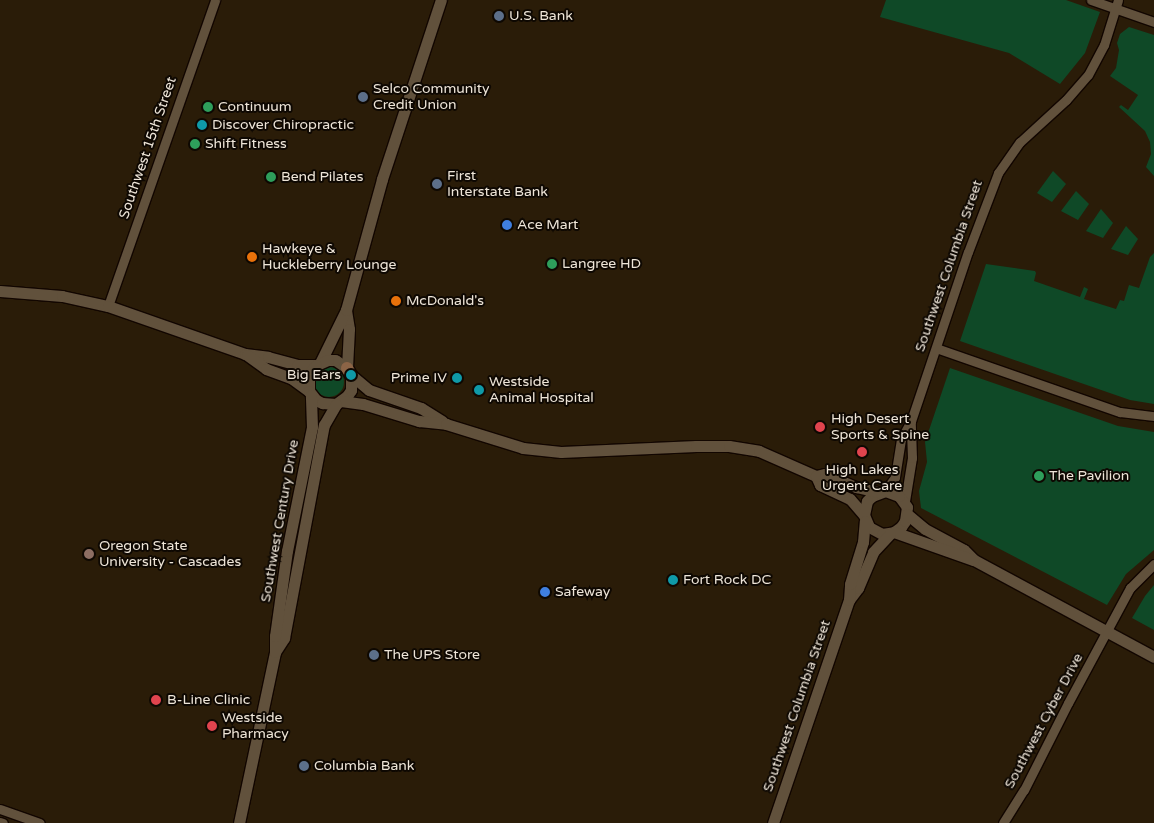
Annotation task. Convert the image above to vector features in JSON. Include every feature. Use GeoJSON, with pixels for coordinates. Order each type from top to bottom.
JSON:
{"type":"FeatureCollection","features":[{"type":"Feature","properties":{"kind":"street","name":"Southwest 15th Street"},"geometry":{"type":"LineString","coordinates":[[108,306],[215,0]]}},
{"type":"Feature","properties":{"kind":"street"},"geometry":{"type":"LineString","coordinates":[[310,393],[308,374],[318,363],[346,310],[380,187],[441,0]]}},
{"type":"Feature","properties":{"kind":"street"},"geometry":{"type":"LineString","coordinates":[[1091,0],[1117,4],[1154,22]]}},
{"type":"Feature","properties":{"kind":"street","name":"Southwest Columbia Street"},"geometry":{"type":"LineString","coordinates":[[881,492],[894,476],[901,439],[911,421],[986,200],[998,173],[1020,142],[1066,100],[1088,75],[1104,45],[1117,4]]}},
{"type":"Feature","properties":{"kind":"street"},"geometry":{"type":"LineString","coordinates":[[0,291],[62,296],[108,306],[245,354],[268,357],[297,365],[335,360],[369,390],[420,408],[446,424]]}},
{"type":"Feature","properties":{"kind":"street"},"geometry":{"type":"LineString","coordinates":[[338,402],[350,390],[350,330],[346,310]]}},
{"type":"Feature","properties":{"kind":"street"},"geometry":{"type":"LineString","coordinates":[[936,348],[1120,412],[1154,416]]}},
{"type":"Feature","properties":{"kind":"street"},"geometry":{"type":"LineString","coordinates":[[245,354],[266,369],[291,378],[322,403],[358,402],[419,421],[446,424],[523,448],[561,452],[729,446],[759,451],[816,476],[826,474],[856,487],[881,492],[892,492],[905,501],[907,514],[901,527],[892,533]]}},
{"type":"Feature","properties":{"kind":"street","name":"Southwest Century Drive"},"geometry":{"type":"LineString","coordinates":[[239,823],[275,652],[275,636],[287,551],[312,427],[310,393]]}},
{"type":"Feature","properties":{"kind":"street","name":"Southwest Century Drive"},"geometry":{"type":"LineString","coordinates":[[275,652],[284,638],[324,425],[338,402]]}},
{"type":"Feature","properties":{"kind":"street","name":"Southwest Columbia Street"},"geometry":{"type":"LineString","coordinates":[[905,501],[912,451],[911,421]]}},
{"type":"Feature","properties":{"kind":"street"},"geometry":{"type":"LineString","coordinates":[[816,476],[820,486],[850,499],[875,532],[892,533],[974,560],[1154,657]]}},
{"type":"Feature","properties":{"kind":"street"},"geometry":{"type":"LineString","coordinates":[[300,490],[304,498],[300,522],[303,540]]}},
{"type":"Feature","properties":{"kind":"street"},"geometry":{"type":"LineString","coordinates":[[864,518],[867,501],[881,492]]}},
{"type":"Feature","properties":{"kind":"street"},"geometry":{"type":"LineString","coordinates":[[907,514],[925,529],[964,550],[974,560]]}},
{"type":"Feature","properties":{"kind":"street","name":"Southwest Columbia Street"},"geometry":{"type":"LineString","coordinates":[[773,823],[849,600],[850,584],[863,542],[864,518]]}},
{"type":"Feature","properties":{"kind":"street","name":"Southwest Columbia Street"},"geometry":{"type":"LineString","coordinates":[[849,600],[858,588],[873,552],[892,533]]}},
{"type":"Feature","properties":{"kind":"street","name":"Southwest Cyber Drive"},"geometry":{"type":"LineString","coordinates":[[1003,823],[1024,790],[1130,588],[1154,564]]}},
{"type":"Feature","properties":{"kind":"street"},"geometry":{"type":"LineString","coordinates":[[0,808],[40,823]]}},
{"type":"Feature","properties":{"kind":"green space"},"geometry":{"type":"Polygon","coordinates":[[[886,0],[1066,0],[1100,12],[1085,53],[1060,84],[1009,53],[880,17],[886,0]]]}},
{"type":"Feature","properties":{"kind":"green space"},"geometry":{"type":"Polygon","coordinates":[[[1129,27],[1154,35],[1154,176],[1146,167],[1151,154],[1150,142],[1145,131],[1119,107],[1121,105],[1128,110],[1138,95],[1110,76],[1116,68],[1119,50],[1117,43],[1120,34],[1129,27]]]}},
{"type":"Feature","properties":{"kind":"green space"},"geometry":{"type":"Polygon","coordinates":[[[1053,171],[1066,184],[1052,202],[1037,193],[1053,171]]]}},
{"type":"Feature","properties":{"kind":"green space"},"geometry":{"type":"Polygon","coordinates":[[[1076,191],[1089,204],[1078,220],[1061,211],[1076,191]]]}},
{"type":"Feature","properties":{"kind":"green space"},"geometry":{"type":"Polygon","coordinates":[[[1101,209],[1113,223],[1103,238],[1086,231],[1101,209]]]}},
{"type":"Feature","properties":{"kind":"green space"},"geometry":{"type":"Polygon","coordinates":[[[1126,226],[1138,239],[1128,255],[1111,249],[1126,226]]]}},
{"type":"Feature","properties":{"kind":"green space"},"geometry":{"type":"Polygon","coordinates":[[[1154,253],[1154,404],[1130,400],[960,341],[986,264],[1035,271],[1034,281],[1080,297],[1084,287],[1088,289],[1084,299],[1116,309],[1120,300],[1124,301],[1129,285],[1139,288],[1150,257],[1154,253]]]}},
{"type":"Feature","properties":{"kind":"green space"},"geometry":{"type":"Polygon","coordinates":[[[329,367],[339,372],[344,382],[339,392],[329,397],[319,392],[314,382],[319,372],[329,367]]]}},
{"type":"Feature","properties":{"kind":"green space","name":"The Pavilion"},"geometry":{"type":"Polygon","coordinates":[[[950,368],[1118,426],[1154,432],[1154,550],[1126,574],[1107,605],[921,508],[919,491],[927,462],[925,442],[950,368]]]}},
{"type":"Feature","properties":{"kind":"green space"},"geometry":{"type":"Polygon","coordinates":[[[1154,585],[1154,630],[1132,618],[1154,585]]]}},
{"type":"Feature","properties":{"kind":"place","name":"U.S. Bank"},"geometry":{"type":"Point","coordinates":[499,16]}},
{"type":"Feature","properties":{"kind":"place","name":"Selco Community Credit Union"},"geometry":{"type":"Point","coordinates":[363,97]}},
{"type":"Feature","properties":{"kind":"place","name":"Continuum"},"geometry":{"type":"Point","coordinates":[208,107]}},
{"type":"Feature","properties":{"kind":"place","name":"Discover Chiropractic"},"geometry":{"type":"Point","coordinates":[202,125]}},
{"type":"Feature","properties":{"kind":"place","name":"Shift Fitness"},"geometry":{"type":"Point","coordinates":[195,144]}},
{"type":"Feature","properties":{"kind":"place","name":"Bend Pilates"},"geometry":{"type":"Point","coordinates":[271,177]}},
{"type":"Feature","properties":{"kind":"place","name":"First Interstate Bank"},"geometry":{"type":"Point","coordinates":[437,184]}},
{"type":"Feature","properties":{"kind":"place","name":"Ace Mart"},"geometry":{"type":"Point","coordinates":[507,225]}},
{"type":"Feature","properties":{"kind":"place","name":"Hawkeye & Huckleberry Lounge"},"geometry":{"type":"Point","coordinates":[252,257]}},
{"type":"Feature","properties":{"kind":"place","name":"Langree HD"},"geometry":{"type":"Point","coordinates":[552,264]}},
{"type":"Feature","properties":{"kind":"place","name":"McDonald's"},"geometry":{"type":"Point","coordinates":[396,301]}},
{"type":"Feature","properties":{"kind":"place","name":"Big Ears"},"geometry":{"type":"Point","coordinates":[351,375]}},
{"type":"Feature","properties":{"kind":"place","name":"Prime IV"},"geometry":{"type":"Point","coordinates":[457,378]}},
{"type":"Feature","properties":{"kind":"place","name":"Westside Animal Hospital"},"geometry":{"type":"Point","coordinates":[479,390]}},
{"type":"Feature","properties":{"kind":"place","name":"High Desert Sports & Spine"},"geometry":{"type":"Point","coordinates":[820,427]}},
{"type":"Feature","properties":{"kind":"place","name":"High Lakes Urgent Care"},"geometry":{"type":"Point","coordinates":[862,452]}},
{"type":"Feature","properties":{"kind":"place","name":"The Pavilion"},"geometry":{"type":"Point","coordinates":[1039,476]}},
{"type":"Feature","properties":{"kind":"place","name":"Oregon State University - Cascades"},"geometry":{"type":"Point","coordinates":[89,554]}},
{"type":"Feature","properties":{"kind":"place","name":"Fort Rock DC"},"geometry":{"type":"Point","coordinates":[673,580]}},
{"type":"Feature","properties":{"kind":"place","name":"Safeway"},"geometry":{"type":"Point","coordinates":[545,592]}},
{"type":"Feature","properties":{"kind":"place","name":"The UPS Store"},"geometry":{"type":"Point","coordinates":[374,655]}},
{"type":"Feature","properties":{"kind":"place","name":"B-Line Clinic"},"geometry":{"type":"Point","coordinates":[156,700]}},
{"type":"Feature","properties":{"kind":"place","name":"Westside Pharmacy"},"geometry":{"type":"Point","coordinates":[212,726]}},
{"type":"Feature","properties":{"kind":"place","name":"Columbia Bank"},"geometry":{"type":"Point","coordinates":[304,766]}}]}
